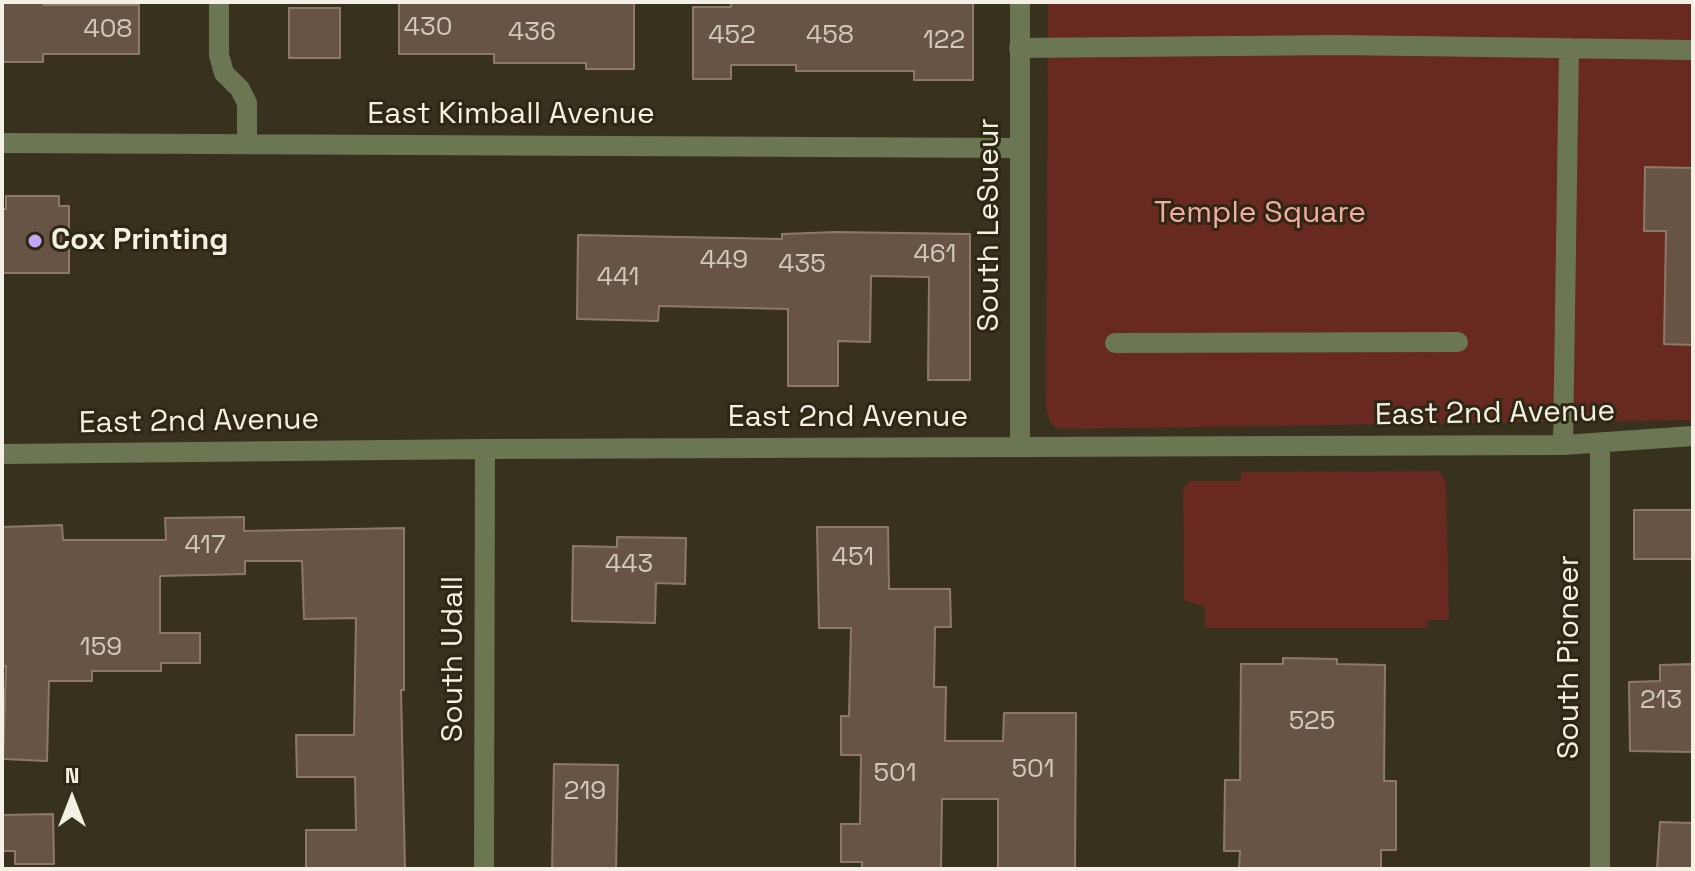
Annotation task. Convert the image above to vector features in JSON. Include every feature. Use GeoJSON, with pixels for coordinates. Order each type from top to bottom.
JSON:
{"type":"FeatureCollection","features":[{"type":"Feature","properties":{"kind":"street"},"geometry":{"type":"LineString","coordinates":[[219,2],[219,55],[224,73],[240,89],[247,103],[247,143]]}},
{"type":"Feature","properties":{"kind":"street","name":"South LeSueur"},"geometry":{"type":"LineString","coordinates":[[1020,2],[1020,447]]}},
{"type":"Feature","properties":{"kind":"street"},"geometry":{"type":"LineString","coordinates":[[1019,48],[1341,45],[1693,50]]}},
{"type":"Feature","properties":{"kind":"street"},"geometry":{"type":"LineString","coordinates":[[1563,445],[1569,48]]}},
{"type":"Feature","properties":{"kind":"street","name":"East Kimball Avenue"},"geometry":{"type":"LineString","coordinates":[[2,143],[1020,148]]}},
{"type":"Feature","properties":{"kind":"street"},"geometry":{"type":"LineString","coordinates":[[1115,343],[1458,342]]}},
{"type":"Feature","properties":{"kind":"street","name":"East 2nd Avenue"},"geometry":{"type":"LineString","coordinates":[[2,454],[1563,445],[1693,436]]}},
{"type":"Feature","properties":{"kind":"street","name":"South Pioneer"},"geometry":{"type":"LineString","coordinates":[[1600,444],[1600,869]]}},
{"type":"Feature","properties":{"kind":"street","name":"South Udall"},"geometry":{"type":"LineString","coordinates":[[484,869],[485,449]]}},
{"type":"Feature","properties":{"kind":"green space","name":"Temple Square"},"geometry":{"type":"Polygon","coordinates":[[[1048,2],[1693,2],[1693,420],[1060,429],[1051,424],[1046,411],[1048,2]]]}},
{"type":"Feature","properties":{"kind":"green space"},"geometry":{"type":"Polygon","coordinates":[[[1439,471],[1446,482],[1449,620],[1427,620],[1427,628],[1205,628],[1205,607],[1184,600],[1183,489],[1189,481],[1241,481],[1241,472],[1439,471]]]}},
{"type":"Feature","properties":{"kind":"building"},"geometry":{"type":"Polygon","coordinates":[[[2,2],[139,5],[139,54],[43,54],[43,62],[2,62],[2,2]]]}},
{"type":"Feature","properties":{"kind":"building"},"geometry":{"type":"Polygon","coordinates":[[[399,2],[634,2],[634,69],[586,69],[586,63],[494,63],[494,54],[399,54],[399,2]]]}},
{"type":"Feature","properties":{"kind":"building"},"geometry":{"type":"Polygon","coordinates":[[[731,2],[973,2],[973,80],[914,80],[914,71],[796,71],[796,65],[731,65],[731,79],[693,79],[693,7],[731,7],[731,2]]]}},
{"type":"Feature","properties":{"kind":"building"},"geometry":{"type":"Polygon","coordinates":[[[289,8],[340,8],[340,58],[289,58],[289,8]]]}},
{"type":"Feature","properties":{"kind":"building"},"geometry":{"type":"Polygon","coordinates":[[[1645,167],[1693,168],[1693,345],[1664,344],[1666,231],[1644,231],[1645,167]]]}},
{"type":"Feature","properties":{"kind":"building","name":"Cox Printing"},"geometry":{"type":"Polygon","coordinates":[[[6,196],[59,196],[59,206],[69,206],[69,273],[2,273],[2,209],[6,209],[6,196]]]}},
{"type":"Feature","properties":{"kind":"building"},"geometry":{"type":"Polygon","coordinates":[[[782,234],[970,234],[970,380],[928,380],[929,277],[871,276],[870,342],[838,341],[838,386],[788,386],[788,309],[659,306],[658,321],[577,319],[578,235],[782,239],[782,234]]]}},
{"type":"Feature","properties":{"kind":"building"},"geometry":{"type":"Polygon","coordinates":[[[1634,510],[1693,510],[1693,559],[1634,559],[1634,510]]]}},
{"type":"Feature","properties":{"kind":"building"},"geometry":{"type":"Polygon","coordinates":[[[244,517],[244,531],[404,528],[404,690],[401,690],[405,869],[306,869],[306,830],[356,830],[355,777],[297,777],[296,735],[354,735],[356,618],[304,619],[302,561],[245,561],[245,574],[160,576],[160,633],[200,633],[200,663],[161,663],[161,671],[92,671],[92,681],[49,681],[47,761],[3,759],[6,666],[2,666],[2,527],[62,525],[63,540],[166,540],[165,518],[244,517]]]}},
{"type":"Feature","properties":{"kind":"building"},"geometry":{"type":"Polygon","coordinates":[[[817,527],[888,527],[889,589],[950,589],[951,627],[935,627],[934,687],[946,687],[945,741],[1003,741],[1004,713],[1076,713],[1075,869],[998,869],[998,799],[942,799],[941,869],[862,869],[862,862],[841,862],[841,824],[860,824],[861,755],[841,755],[841,716],[849,716],[851,628],[819,628],[817,527]]]}},
{"type":"Feature","properties":{"kind":"building"},"geometry":{"type":"Polygon","coordinates":[[[617,537],[686,538],[685,584],[656,583],[655,623],[572,621],[573,546],[617,547],[617,537]]]}},
{"type":"Feature","properties":{"kind":"building"},"geometry":{"type":"Polygon","coordinates":[[[1283,658],[1337,659],[1337,664],[1385,665],[1384,781],[1396,781],[1396,850],[1381,850],[1381,869],[1239,869],[1240,851],[1224,851],[1225,780],[1240,780],[1241,664],[1283,664],[1283,658]]]}},
{"type":"Feature","properties":{"kind":"building"},"geometry":{"type":"Polygon","coordinates":[[[1693,664],[1693,752],[1630,751],[1629,682],[1660,681],[1660,665],[1693,664]]]}},
{"type":"Feature","properties":{"kind":"building"},"geometry":{"type":"Polygon","coordinates":[[[554,764],[618,765],[616,869],[552,869],[554,764]]]}},
{"type":"Feature","properties":{"kind":"building"},"geometry":{"type":"Polygon","coordinates":[[[53,814],[54,864],[15,864],[15,851],[2,851],[2,815],[53,814]]]}},
{"type":"Feature","properties":{"kind":"building"},"geometry":{"type":"Polygon","coordinates":[[[1660,822],[1693,823],[1693,869],[1657,869],[1660,822]]]}},
{"type":"Feature","properties":{"kind":"place","name":"Cox Printing"},"geometry":{"type":"Point","coordinates":[35,241]}}]}
